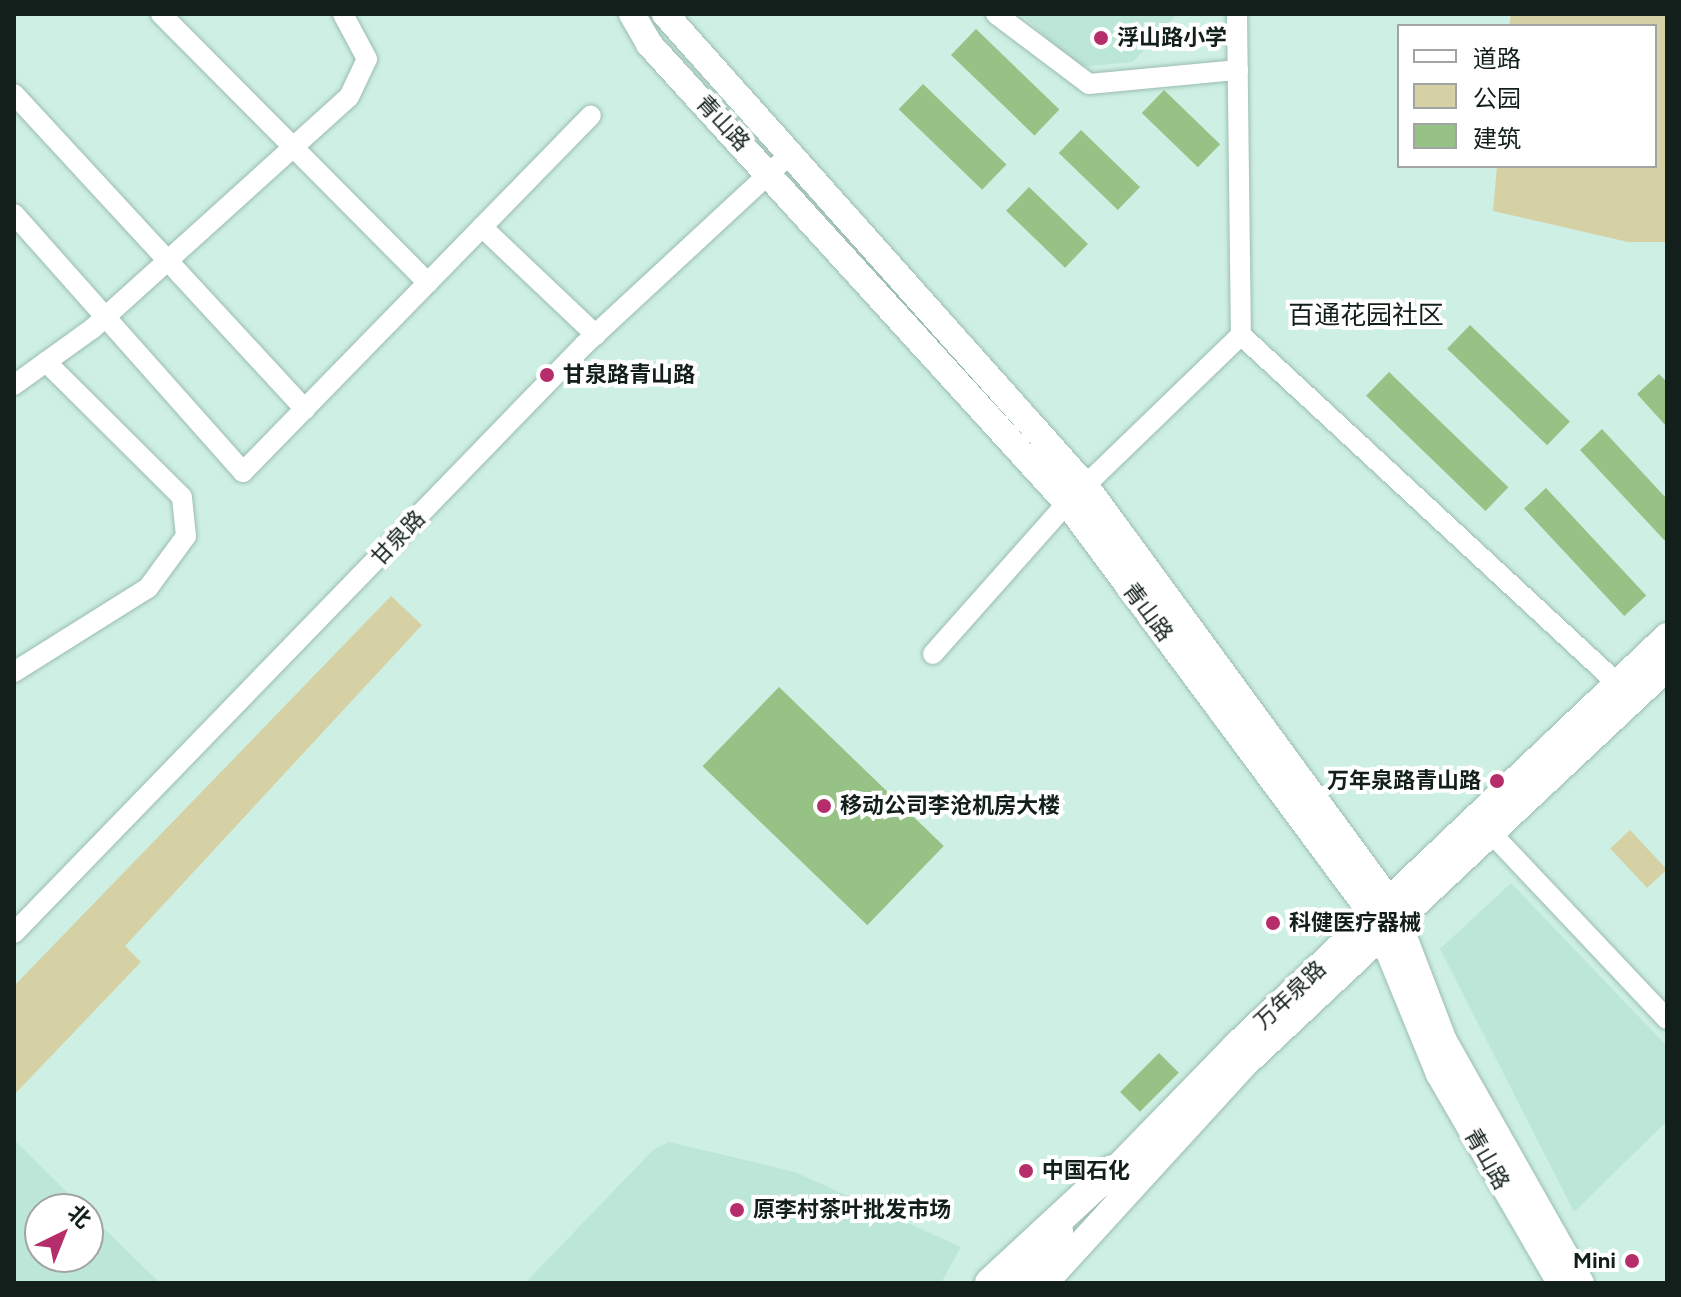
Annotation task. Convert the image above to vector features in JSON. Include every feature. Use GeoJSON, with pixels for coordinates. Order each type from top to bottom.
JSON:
{"type":"FeatureCollection","features":[{"type":"Feature","properties":{"kind":"highway"},"geometry":{"type":"LineString","coordinates":[[990,1283],[1112,1170]]}},
{"type":"Feature","properties":{"kind":"main road","name":"青山路"},"geometry":{"type":"LineString","coordinates":[[632,14],[649,44],[1076,494]]}},
{"type":"Feature","properties":{"kind":"main road","name":"青山路"},"geometry":{"type":"LineString","coordinates":[[665,14],[792,152],[1076,494],[1389,919],[1444,1041],[1581,1283]]}},
{"type":"Feature","properties":{"kind":"main road","name":"万年泉路"},"geometry":{"type":"LineString","coordinates":[[1027,1279],[1242,1067],[1667,636]]}},
{"type":"Feature","properties":{"kind":"main road","name":"万年泉路"},"geometry":{"type":"LineString","coordinates":[[1027,1279],[1112,1170],[1389,919],[1492,834],[1667,668]]}},
{"type":"Feature","properties":{"kind":"main road","name":"青山路"},"geometry":{"type":"LineString","coordinates":[[1389,919],[1439,1074],[1560,1283]]}},
{"type":"Feature","properties":{"kind":"street"},"geometry":{"type":"LineString","coordinates":[[161,14],[428,283]]}},
{"type":"Feature","properties":{"kind":"street"},"geometry":{"type":"LineString","coordinates":[[14,385],[105,317],[292,143],[349,97],[367,59],[343,14]]}},
{"type":"Feature","properties":{"kind":"street"},"geometry":{"type":"LineString","coordinates":[[996,14],[1089,84],[1238,70]]}},
{"type":"Feature","properties":{"kind":"street"},"geometry":{"type":"LineString","coordinates":[[1237,14],[1241,335],[1618,684]]}},
{"type":"Feature","properties":{"kind":"street"},"geometry":{"type":"LineString","coordinates":[[14,94],[305,409]]}},
{"type":"Feature","properties":{"kind":"street"},"geometry":{"type":"LineString","coordinates":[[14,214],[243,472],[591,116]]}},
{"type":"Feature","properties":{"kind":"street","name":"甘泉路"},"geometry":{"type":"LineString","coordinates":[[14,933],[596,335],[772,175],[792,152]]}},
{"type":"Feature","properties":{"kind":"street"},"geometry":{"type":"LineString","coordinates":[[482,227],[596,335]]}},
{"type":"Feature","properties":{"kind":"street"},"geometry":{"type":"LineString","coordinates":[[933,654],[1076,494],[1241,335]]}},
{"type":"Feature","properties":{"kind":"street"},"geometry":{"type":"LineString","coordinates":[[14,672],[148,588],[186,536],[182,497],[46,362]]}},
{"type":"Feature","properties":{"kind":"street"},"geometry":{"type":"LineString","coordinates":[[1492,834],[1667,1019]]}},
{"type":"Feature","properties":{"kind":"shaded area","name":"浮山路小学"},"geometry":{"type":"Polygon","coordinates":[[[1021,14],[1177,14],[1133,62],[1078,67],[1021,14]]]}},
{"type":"Feature","properties":{"kind":"shaded area"},"geometry":{"type":"Polygon","coordinates":[[[1511,883],[1667,1046],[1667,1121],[1574,1212],[1440,949],[1511,883]]]}},
{"type":"Feature","properties":{"kind":"shaded area"},"geometry":{"type":"Polygon","coordinates":[[[14,1140],[68,1193],[24,1193],[24,1273],[104,1273],[104,1229],[160,1283],[14,1283],[14,1140]]]}},
{"type":"Feature","properties":{"kind":"shaded area","name":"原李村茶叶批发市场"},"geometry":{"type":"Polygon","coordinates":[[[669,1142],[795,1172],[961,1247],[941,1283],[525,1283],[654,1149],[669,1142]]]}},
{"type":"Feature","properties":{"kind":"green space"},"geometry":{"type":"Polygon","coordinates":[[[1511,14],[1667,14],[1667,242],[1628,242],[1493,211],[1497,168],[1657,168],[1657,24],[1509,24],[1511,14]]]}},
{"type":"Feature","properties":{"kind":"green space"},"geometry":{"type":"Polygon","coordinates":[[[391,596],[422,625],[125,946],[141,962],[14,1095],[14,986],[391,596]]]}},
{"type":"Feature","properties":{"kind":"green space"},"geometry":{"type":"Polygon","coordinates":[[[1630,830],[1667,869],[1647,888],[1610,848],[1630,830]]]}},
{"type":"Feature","properties":{"kind":"building"},"geometry":{"type":"Polygon","coordinates":[[[976,29],[1059,110],[1034,135],[951,55],[976,29]]]}},
{"type":"Feature","properties":{"kind":"building"},"geometry":{"type":"Polygon","coordinates":[[[923,84],[1006,165],[982,190],[899,109],[923,84]]]}},
{"type":"Feature","properties":{"kind":"building"},"geometry":{"type":"Polygon","coordinates":[[[1164,90],[1220,144],[1198,167],[1142,113],[1164,90]]]}},
{"type":"Feature","properties":{"kind":"building"},"geometry":{"type":"Polygon","coordinates":[[[1081,130],[1140,187],[1118,210],[1059,153],[1081,130]]]}},
{"type":"Feature","properties":{"kind":"building"},"geometry":{"type":"Polygon","coordinates":[[[1029,187],[1088,244],[1065,268],[1006,211],[1029,187]]]}},
{"type":"Feature","properties":{"kind":"building"},"geometry":{"type":"Polygon","coordinates":[[[1470,325],[1570,422],[1547,445],[1447,349],[1470,325]]]}},
{"type":"Feature","properties":{"kind":"building"},"geometry":{"type":"Polygon","coordinates":[[[1389,372],[1508,487],[1485,511],[1366,396],[1389,372]]]}},
{"type":"Feature","properties":{"kind":"building"},"geometry":{"type":"Polygon","coordinates":[[[1659,374],[1667,382],[1667,427],[1637,394],[1659,374]]]}},
{"type":"Feature","properties":{"kind":"building"},"geometry":{"type":"Polygon","coordinates":[[[1602,429],[1667,499],[1667,543],[1580,450],[1602,429]]]}},
{"type":"Feature","properties":{"kind":"building"},"geometry":{"type":"Polygon","coordinates":[[[1546,488],[1646,596],[1624,616],[1524,508],[1546,488]]]}},
{"type":"Feature","properties":{"kind":"building","name":"移动公司李沧机房大楼"},"geometry":{"type":"Polygon","coordinates":[[[779,687],[944,846],[867,925],[703,766],[779,687]]]}},
{"type":"Feature","properties":{"kind":"building"},"geometry":{"type":"Polygon","coordinates":[[[1159,1053],[1179,1073],[1140,1112],[1120,1092],[1159,1053]]]}},
{"type":"Feature","properties":{"kind":"place","name":"浮山路小学"},"geometry":{"type":"Point","coordinates":[1101,38]}},
{"type":"Feature","properties":{"kind":"place","name":"甘泉路青山路"},"geometry":{"type":"Point","coordinates":[547,375]}},
{"type":"Feature","properties":{"kind":"place","name":"万年泉路青山路"},"geometry":{"type":"Point","coordinates":[1497,781]}},
{"type":"Feature","properties":{"kind":"place","name":"移动公司李沧机房大楼"},"geometry":{"type":"Point","coordinates":[824,806]}},
{"type":"Feature","properties":{"kind":"place","name":"科健医疗器械"},"geometry":{"type":"Point","coordinates":[1273,923]}},
{"type":"Feature","properties":{"kind":"place","name":"中国石化"},"geometry":{"type":"Point","coordinates":[1026,1171]}},
{"type":"Feature","properties":{"kind":"place","name":"原李村茶叶批发市场"},"geometry":{"type":"Point","coordinates":[737,1210]}},
{"type":"Feature","properties":{"kind":"place","name":"Mini"},"geometry":{"type":"Point","coordinates":[1632,1261]}},
{"type":"Feature","properties":{"kind":"district","name":"百通花园社区"},"geometry":{"type":"Point","coordinates":[1366,316]}}]}
